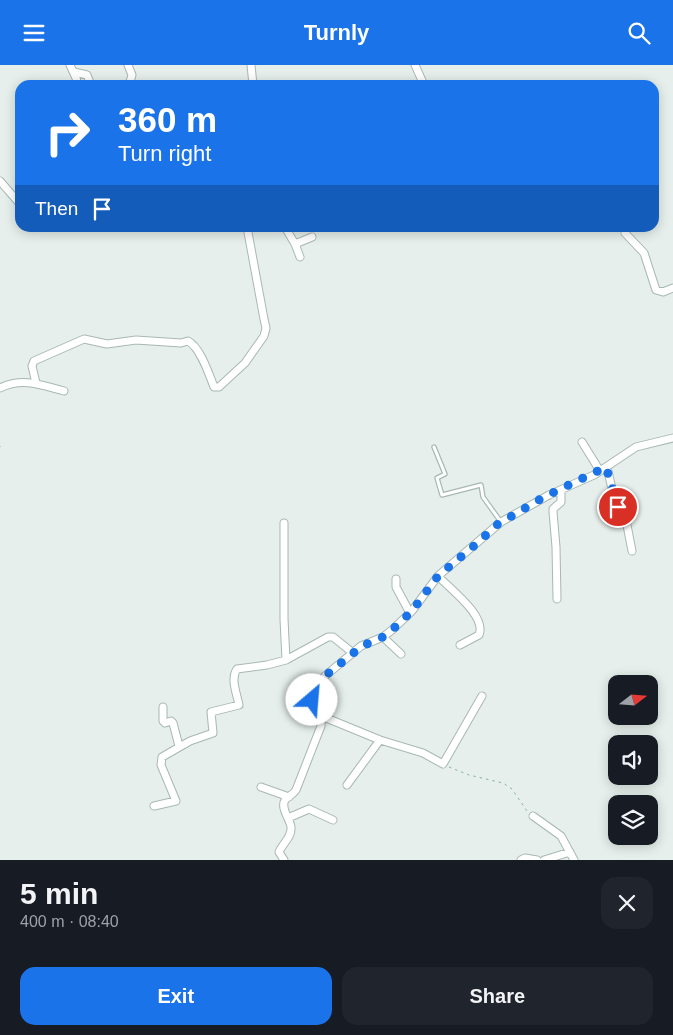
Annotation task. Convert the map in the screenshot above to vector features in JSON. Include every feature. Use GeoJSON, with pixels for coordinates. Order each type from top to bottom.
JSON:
{"type":"FeatureCollection","features":[{"type":"Feature","properties":{"kind":"street"},"geometry":{"type":"LineString","coordinates":[[70,65],[76,80]]}},
{"type":"Feature","properties":{"kind":"street"},"geometry":{"type":"LineString","coordinates":[[128,65],[132,75],[130,80]]}},
{"type":"Feature","properties":{"kind":"street"},"geometry":{"type":"LineString","coordinates":[[251,65],[252,80]]}},
{"type":"Feature","properties":{"kind":"street"},"geometry":{"type":"LineString","coordinates":[[415,65],[422,80]]}},
{"type":"Feature","properties":{"kind":"street"},"geometry":{"type":"LineString","coordinates":[[74,73],[87,75],[89,80]]}},
{"type":"Feature","properties":{"kind":"street"},"geometry":{"type":"LineString","coordinates":[[0,181],[15,198]]}},
{"type":"Feature","properties":{"kind":"street"},"geometry":{"type":"LineString","coordinates":[[36,383],[32,365],[34,361],[84,339],[106,344],[136,340],[159,340],[181,343],[188,341],[194,346],[206,366],[214,387],[219,387],[246,363],[265,334],[248,232]]}},
{"type":"Feature","properties":{"kind":"street"},"geometry":{"type":"LineString","coordinates":[[288,232],[300,257]]}},
{"type":"Feature","properties":{"kind":"street"},"geometry":{"type":"LineString","coordinates":[[625,233],[644,253],[656,291],[663,293],[673,288]]}},
{"type":"Feature","properties":{"kind":"street"},"geometry":{"type":"LineString","coordinates":[[295,243],[312,237]]}},
{"type":"Feature","properties":{"kind":"street"},"geometry":{"type":"LineString","coordinates":[[0,388],[14,382],[36,383],[64,391]]}},
{"type":"Feature","properties":{"kind":"street"},"geometry":{"type":"LineString","coordinates":[[482,696],[443,764],[423,753],[380,740],[320,715],[314,707],[312,700],[317,687],[325,676],[341,661],[362,646],[383,637],[410,613],[438,576],[501,522],[603,469],[636,447],[673,438]]}},
{"type":"Feature","properties":{"kind":"street"},"geometry":{"type":"LineString","coordinates":[[582,442],[603,469],[615,501],[626,521],[632,551]]}},
{"type":"Feature","properties":{"kind":"street"},"geometry":{"type":"LineString","coordinates":[[557,599],[556,547],[552,511],[561,502],[560,490]]}},
{"type":"Feature","properties":{"kind":"street"},"geometry":{"type":"LineString","coordinates":[[284,523],[286,660]]}},
{"type":"Feature","properties":{"kind":"street"},"geometry":{"type":"LineString","coordinates":[[438,576],[472,611],[478,620],[479,635],[460,645]]}},
{"type":"Feature","properties":{"kind":"street"},"geometry":{"type":"LineString","coordinates":[[396,579],[396,587],[410,613]]}},
{"type":"Feature","properties":{"kind":"street"},"geometry":{"type":"LineString","coordinates":[[154,806],[176,801],[161,765],[162,757],[179,746],[213,733],[211,712],[239,705],[234,673],[237,669],[268,665],[286,660],[328,637],[333,637],[353,653]]}},
{"type":"Feature","properties":{"kind":"street"},"geometry":{"type":"LineString","coordinates":[[383,637],[401,654]]}},
{"type":"Feature","properties":{"kind":"street"},"geometry":{"type":"LineString","coordinates":[[163,707],[163,721],[165,723],[171,721],[173,723],[179,746]]}},
{"type":"Feature","properties":{"kind":"street"},"geometry":{"type":"LineString","coordinates":[[284,860],[279,851],[289,838],[291,827],[283,806],[285,801],[296,790],[314,747],[321,726],[320,715]]}},
{"type":"Feature","properties":{"kind":"street"},"geometry":{"type":"LineString","coordinates":[[347,785],[380,740]]}},
{"type":"Feature","properties":{"kind":"street"},"geometry":{"type":"LineString","coordinates":[[261,787],[289,797]]}},
{"type":"Feature","properties":{"kind":"street"},"geometry":{"type":"LineString","coordinates":[[288,818],[309,809],[333,820]]}},
{"type":"Feature","properties":{"kind":"street"},"geometry":{"type":"LineString","coordinates":[[533,816],[558,833],[574,860]]}},
{"type":"Feature","properties":{"kind":"street"},"geometry":{"type":"LineString","coordinates":[[544,860],[570,852]]}},
{"type":"Feature","properties":{"kind":"street"},"geometry":{"type":"LineString","coordinates":[[521,860],[525,858],[537,860]]}},
{"type":"Feature","properties":{"kind":"lane"},"geometry":{"type":"LineString","coordinates":[[434,447],[445,474],[437,478],[442,495],[480,485],[483,497],[501,522]]}},
{"type":"Feature","properties":{"kind":"path"},"geometry":{"type":"LineString","coordinates":[[443,764],[469,775],[504,783],[512,789],[524,808],[533,816]]}},
{"type":"Feature","properties":{"kind":"route"},"geometry":{"type":"LineString","coordinates":[[312,700],[317,687],[325,676],[341,661],[362,646],[383,637],[392,630],[412,611],[438,576],[504,520],[544,497],[594,475],[606,467],[618,507]]}}]}
